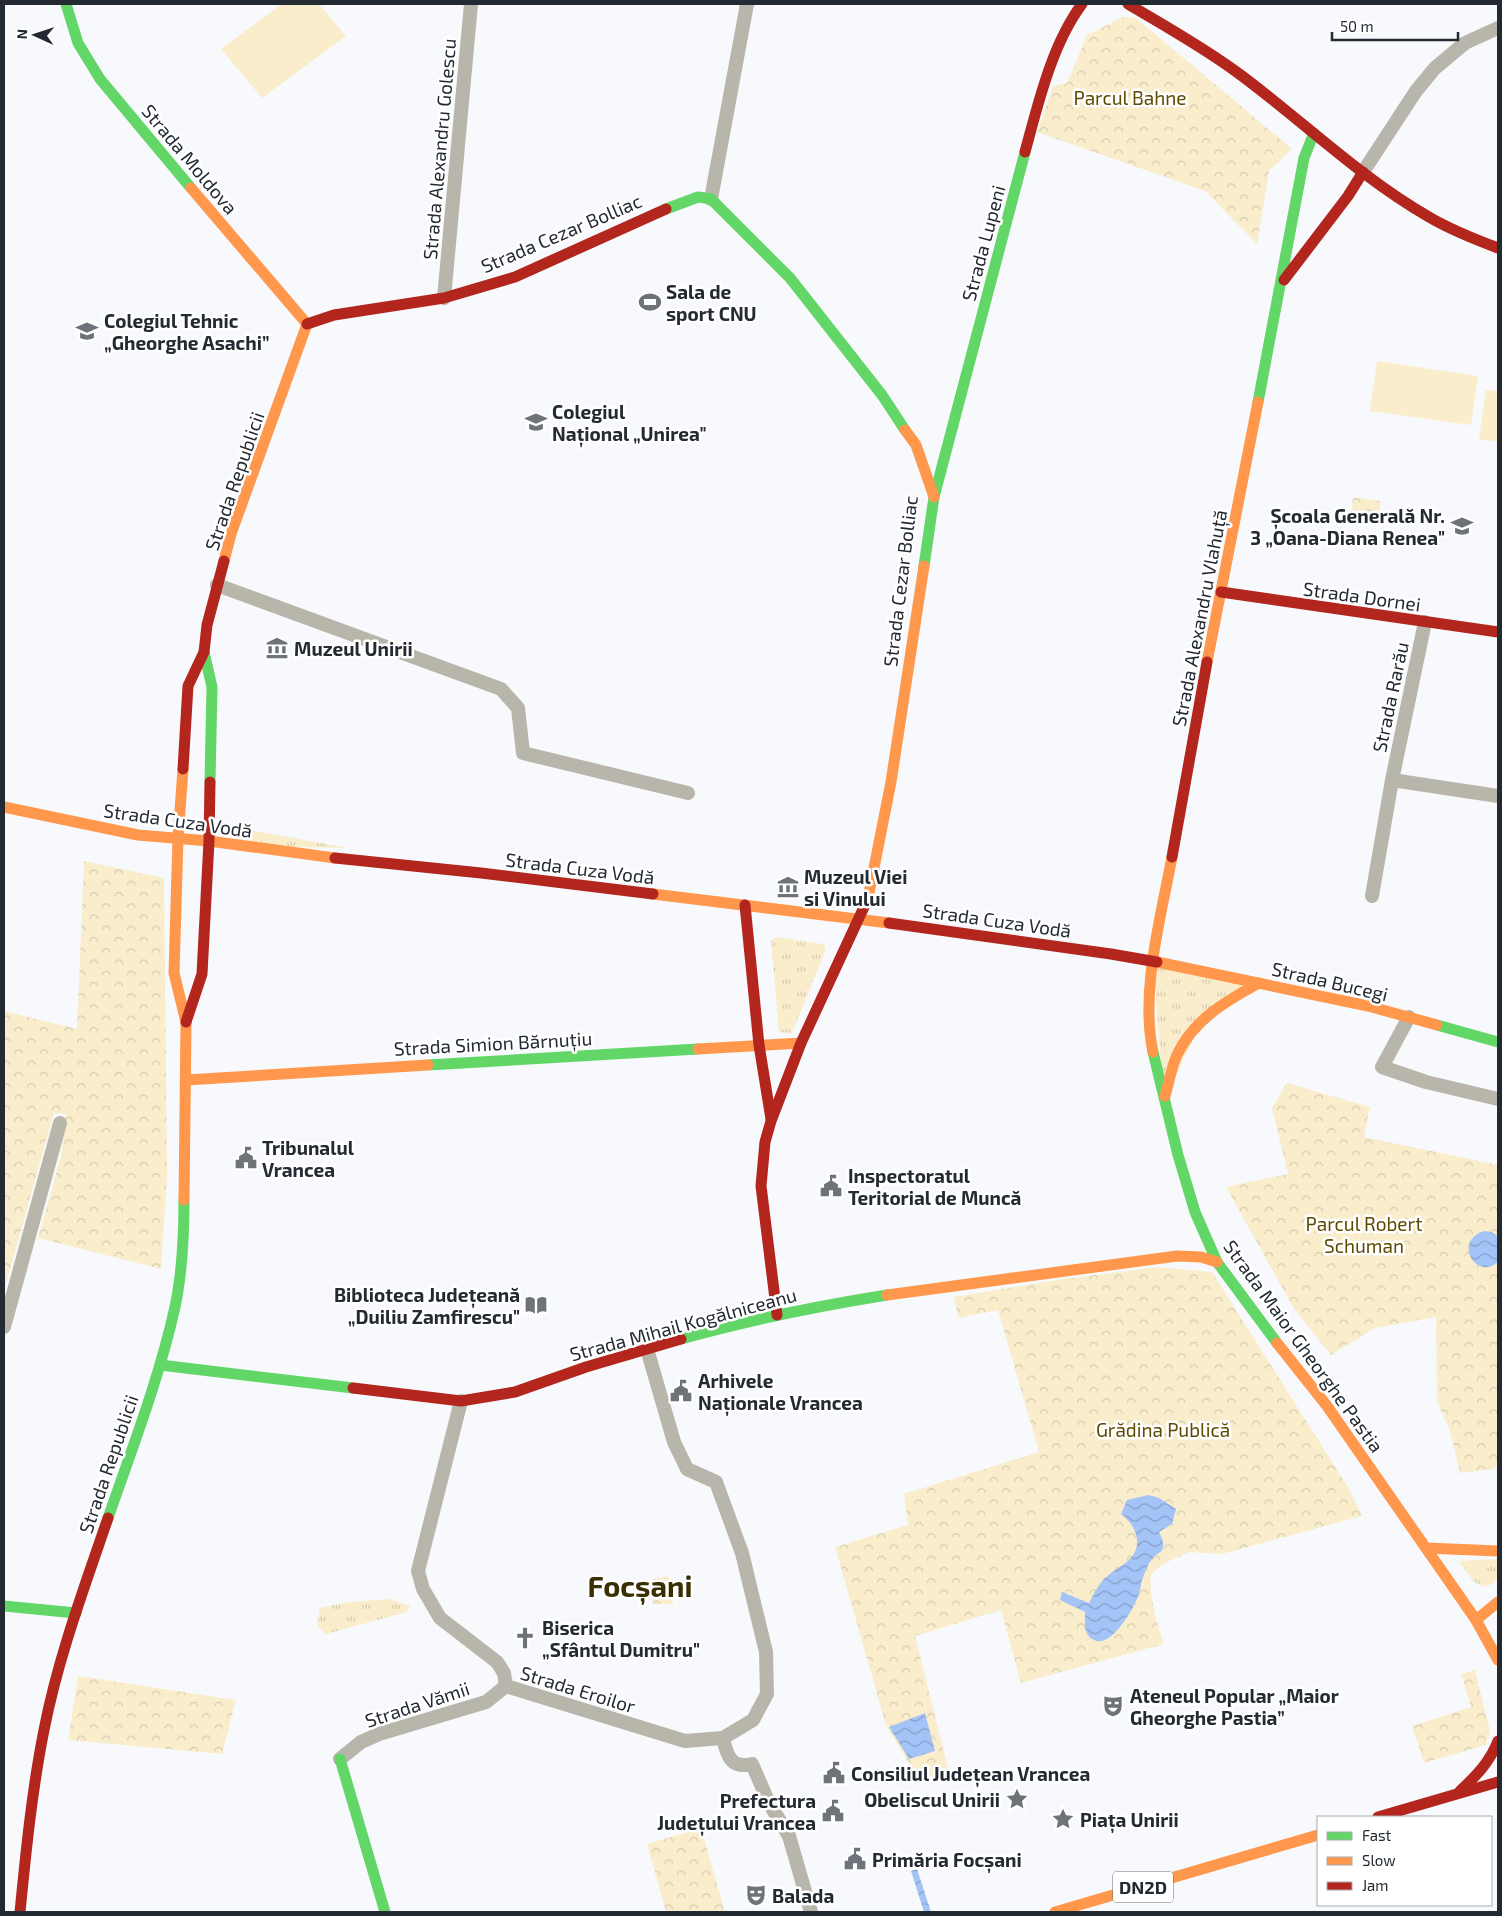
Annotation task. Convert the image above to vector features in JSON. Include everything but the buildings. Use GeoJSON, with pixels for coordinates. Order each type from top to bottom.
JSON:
{"type":"FeatureCollection","features":[{"type":"Feature","properties":{"kind":"street","name":"Strada Moldova"},"geometry":{"type":"LineString","coordinates":[[66,4],[78,43],[100,79],[152,143],[307,324]]}},
{"type":"Feature","properties":{"kind":"street","name":"Strada Alexandru Golescu"},"geometry":{"type":"LineString","coordinates":[[444,298],[471,4]]}},
{"type":"Feature","properties":{"kind":"street"},"geometry":{"type":"LineString","coordinates":[[711,199],[747,4]]}},
{"type":"Feature","properties":{"kind":"street","name":"Strada Lupeni"},"geometry":{"type":"LineString","coordinates":[[934,497],[1041,92],[1069,21],[1082,4]]}},
{"type":"Feature","properties":{"kind":"street"},"geometry":{"type":"LineString","coordinates":[[1128,4],[1236,72],[1363,172],[1426,216],[1477,242],[1498,248]]}},
{"type":"Feature","properties":{"kind":"street"},"geometry":{"type":"LineString","coordinates":[[1363,172],[1416,91],[1435,68],[1465,43],[1498,28]]}},
{"type":"Feature","properties":{"kind":"street","name":"Strada Alexandru Vlahuță"},"geometry":{"type":"LineString","coordinates":[[1153,962],[1200,700],[1282,282],[1304,158],[1314,133]]}},
{"type":"Feature","properties":{"kind":"street","name":"Strada Alexandru Vlahuță"},"geometry":{"type":"LineString","coordinates":[[1282,282],[1348,196],[1363,172]]}},
{"type":"Feature","properties":{"kind":"street","name":"Strada Cezar Bolliac"},"geometry":{"type":"LineString","coordinates":[[307,324],[334,315],[444,298],[515,277],[678,204],[698,197],[711,199],[790,278],[882,395],[916,445],[934,497],[891,782],[869,893],[859,920],[801,1043],[771,1121],[765,1142],[761,1186],[777,1315]]}},
{"type":"Feature","properties":{"kind":"street","name":"Strada Republicii"},"geometry":{"type":"LineString","coordinates":[[20,1912],[27,1839],[44,1730],[76,1613],[160,1365],[175,1305],[181,1263],[184,1227],[186,1022],[174,973],[178,838],[188,686],[204,652],[207,625],[231,534],[307,324]]}},
{"type":"Feature","properties":{"kind":"street"},"geometry":{"type":"LineString","coordinates":[[217,586],[501,689],[518,708],[523,754],[688,793]]}},
{"type":"Feature","properties":{"kind":"street","name":"Strada Dornei"},"geometry":{"type":"LineString","coordinates":[[1222,592],[1498,632]]}},
{"type":"Feature","properties":{"kind":"street","name":"Strada Rarău"},"geometry":{"type":"LineString","coordinates":[[1372,896],[1392,780],[1425,622]]}},
{"type":"Feature","properties":{"kind":"street","name":"Strada Republicii"},"geometry":{"type":"LineString","coordinates":[[186,1022],[202,974],[209,841],[212,687],[204,652]]}},
{"type":"Feature","properties":{"kind":"street","name":"Strada Rarău"},"geometry":{"type":"LineString","coordinates":[[1392,780],[1498,796]]}},
{"type":"Feature","properties":{"kind":"street","name":"Strada Cuza Vodă"},"geometry":{"type":"LineString","coordinates":[[4,807],[138,835],[209,841],[334,858],[481,873],[859,920],[1111,954],[1153,962]]}},
{"type":"Feature","properties":{"kind":"street"},"geometry":{"type":"LineString","coordinates":[[745,906],[759,1045],[771,1121]]}},
{"type":"Feature","properties":{"kind":"street","name":"Strada Bucegi"},"geometry":{"type":"LineString","coordinates":[[1153,962],[1368,1006],[1498,1042]]}},
{"type":"Feature","properties":{"kind":"street","name":"Strada Maior Gheorghe Pastia"},"geometry":{"type":"LineString","coordinates":[[1153,962],[1150,993],[1152,1046],[1178,1155],[1195,1212],[1217,1262],[1286,1355],[1327,1406],[1476,1620],[1498,1660]]}},
{"type":"Feature","properties":{"kind":"street"},"geometry":{"type":"LineString","coordinates":[[1164,1100],[1177,1055],[1190,1033],[1203,1019],[1226,1000],[1259,983]]}},
{"type":"Feature","properties":{"kind":"street"},"geometry":{"type":"LineString","coordinates":[[1409,1017],[1382,1067],[1426,1082],[1498,1099]]}},
{"type":"Feature","properties":{"kind":"street","name":"Strada Simion Bărnuțiu"},"geometry":{"type":"LineString","coordinates":[[186,1080],[801,1043]]}},
{"type":"Feature","properties":{"kind":"street"},"geometry":{"type":"LineString","coordinates":[[4,1327],[60,1123]]}},
{"type":"Feature","properties":{"kind":"street","name":"Strada Mihail Kogălniceanu"},"geometry":{"type":"LineString","coordinates":[[160,1365],[461,1401],[515,1392],[647,1349],[732,1326],[819,1306],[1177,1256],[1202,1257],[1217,1262]]}},
{"type":"Feature","properties":{"kind":"street","name":"Strada Eroilor"},"geometry":{"type":"LineString","coordinates":[[461,1401],[418,1571],[423,1589],[440,1618],[497,1662],[504,1673],[506,1686],[685,1741],[723,1738],[753,1720],[767,1694],[766,1652],[742,1553],[716,1482],[687,1469],[674,1442],[647,1349]]}},
{"type":"Feature","properties":{"kind":"street"},"geometry":{"type":"LineString","coordinates":[[1426,1548],[1468,1552],[1498,1551]]}},
{"type":"Feature","properties":{"kind":"street"},"geometry":{"type":"LineString","coordinates":[[1476,1620],[1498,1602]]}},
{"type":"Feature","properties":{"kind":"street"},"geometry":{"type":"LineString","coordinates":[[4,1606],[76,1613]]}},
{"type":"Feature","properties":{"kind":"street","name":"Strada Vămii"},"geometry":{"type":"LineString","coordinates":[[340,1759],[361,1742],[379,1734],[486,1702],[506,1686]]}},
{"type":"Feature","properties":{"kind":"street"},"geometry":{"type":"LineString","coordinates":[[723,1738],[727,1754],[734,1764],[743,1766],[752,1764],[770,1803],[789,1836],[811,1912]]}},
{"type":"Feature","properties":{"kind":"street"},"geometry":{"type":"LineString","coordinates":[[1458,1793],[1479,1775],[1494,1753],[1498,1741]]}},
{"type":"Feature","properties":{"kind":"street"},"geometry":{"type":"LineString","coordinates":[[340,1759],[385,1912]]}},
{"type":"Feature","properties":{"kind":"street"},"geometry":{"type":"LineString","coordinates":[[1381,1816],[1498,1782]]}},
{"type":"Feature","properties":{"kind":"street","name":"DN2D"},"geometry":{"type":"LineString","coordinates":[[1056,1912],[1317,1835]]}},
{"type":"Feature","properties":{"kind":"green space"},"geometry":{"type":"Polygon","coordinates":[[[282,4],[319,4],[346,36],[262,98],[221,49],[282,4]]]}},
{"type":"Feature","properties":{"kind":"green space","name":"Parcul Bahne"},"geometry":{"type":"Polygon","coordinates":[[[1123,17],[1136,18],[1292,149],[1269,171],[1257,244],[1205,191],[1037,132],[1053,86],[1067,83],[1087,35],[1123,17]]]}},
{"type":"Feature","properties":{"kind":"green space"},"geometry":{"type":"Polygon","coordinates":[[[1377,361],[1478,376],[1471,425],[1370,411],[1377,361]]]}},
{"type":"Feature","properties":{"kind":"green space"},"geometry":{"type":"Polygon","coordinates":[[[1486,390],[1498,391],[1498,442],[1479,439],[1486,390]]]}},
{"type":"Feature","properties":{"kind":"green space"},"geometry":{"type":"Polygon","coordinates":[[[1353,497],[1381,501],[1378,523],[1351,520],[1353,497]]]}},
{"type":"Feature","properties":{"kind":"green space"},"geometry":{"type":"Polygon","coordinates":[[[250,830],[348,848],[249,846],[250,830]]]}},
{"type":"Feature","properties":{"kind":"green space"},"geometry":{"type":"Polygon","coordinates":[[[84,861],[164,878],[167,1175],[161,1269],[38,1238],[61,1156],[66,1114],[54,1113],[4,1291],[4,1011],[77,1029],[84,861]]]}},
{"type":"Feature","properties":{"kind":"green space"},"geometry":{"type":"Polygon","coordinates":[[[776,937],[823,944],[826,949],[792,1033],[779,1032],[771,941],[776,937]]]}},
{"type":"Feature","properties":{"kind":"green space"},"geometry":{"type":"Polygon","coordinates":[[[1153,961],[1259,983],[1203,1019],[1164,1100],[1153,961]]]}},
{"type":"Feature","properties":{"kind":"green space","name":"Parcul Robert Schuman"},"geometry":{"type":"Polygon","coordinates":[[[1287,1083],[1370,1107],[1364,1137],[1498,1165],[1498,1464],[1494,1469],[1460,1473],[1450,1431],[1437,1402],[1436,1317],[1375,1328],[1331,1355],[1294,1309],[1226,1187],[1288,1174],[1272,1108],[1287,1083]]]}},
{"type":"Feature","properties":{"kind":"green space","name":"Grădina Publică"},"geometry":{"type":"Polygon","coordinates":[[[1157,1267],[1212,1272],[1348,1487],[1362,1516],[1222,1554],[1189,1552],[1163,1564],[1151,1574],[1151,1592],[1164,1644],[1021,1683],[1001,1610],[915,1636],[949,1772],[919,1780],[886,1725],[835,1547],[908,1525],[904,1494],[1039,1452],[998,1310],[958,1318],[954,1297],[1056,1280],[1157,1267]]]}},
{"type":"Feature","properties":{"kind":"green space"},"geometry":{"type":"Polygon","coordinates":[[[1498,1559],[1498,1578],[1492,1584],[1485,1587],[1474,1582],[1459,1561],[1498,1559]]]}},
{"type":"Feature","properties":{"kind":"green space"},"geometry":{"type":"Polygon","coordinates":[[[669,1576],[673,1604],[653,1604],[651,1580],[669,1576]]]}},
{"type":"Feature","properties":{"kind":"green space"},"geometry":{"type":"Polygon","coordinates":[[[390,1599],[410,1606],[407,1612],[326,1634],[317,1626],[320,1608],[349,1602],[390,1599]]]}},
{"type":"Feature","properties":{"kind":"green space"},"geometry":{"type":"Polygon","coordinates":[[[1475,1670],[1490,1731],[1486,1745],[1424,1763],[1412,1726],[1471,1707],[1461,1674],[1475,1670]]]}},
{"type":"Feature","properties":{"kind":"green space"},"geometry":{"type":"Polygon","coordinates":[[[78,1676],[236,1700],[222,1754],[68,1740],[78,1676]]]}},
{"type":"Feature","properties":{"kind":"green space"},"geometry":{"type":"Polygon","coordinates":[[[701,1828],[725,1912],[666,1912],[647,1844],[701,1828]]]}},
{"type":"Feature","properties":{"kind":"water"},"geometry":{"type":"Polygon","coordinates":[[[1485,1231],[1498,1236],[1498,1262],[1489,1267],[1482,1267],[1475,1263],[1470,1257],[1469,1250],[1470,1242],[1475,1235],[1485,1231]]]}},
{"type":"Feature","properties":{"kind":"water"},"geometry":{"type":"Polygon","coordinates":[[[1148,1495],[1159,1498],[1176,1509],[1172,1524],[1159,1532],[1163,1541],[1163,1549],[1154,1556],[1149,1564],[1142,1580],[1137,1600],[1115,1633],[1101,1641],[1094,1640],[1086,1632],[1085,1612],[1060,1600],[1062,1592],[1089,1603],[1103,1580],[1130,1558],[1137,1547],[1137,1540],[1132,1526],[1121,1514],[1127,1500],[1148,1495]]]}},
{"type":"Feature","properties":{"kind":"water"},"geometry":{"type":"Polygon","coordinates":[[[925,1713],[935,1751],[909,1759],[889,1727],[925,1713]]]}},
{"type":"Feature","properties":{"kind":"water"},"geometry":{"type":"Polygon","coordinates":[[[917,1869],[931,1912],[924,1912],[911,1871],[917,1869]]]}},
{"type":"Feature","properties":{"kind":"traffic: fast"},"geometry":{"type":"LineString","coordinates":[[66,4],[78,43],[100,79],[191,188]]}},
{"type":"Feature","properties":{"kind":"traffic: fast"},"geometry":{"type":"LineString","coordinates":[[1258,402],[1304,158],[1314,133]]}},
{"type":"Feature","properties":{"kind":"traffic: fast"},"geometry":{"type":"LineString","coordinates":[[924,566],[934,497],[1025,152]]}},
{"type":"Feature","properties":{"kind":"traffic: fast"},"geometry":{"type":"LineString","coordinates":[[666,209],[698,197],[711,199],[790,278],[882,395],[905,430]]}},
{"type":"Feature","properties":{"kind":"traffic: fast"},"geometry":{"type":"LineString","coordinates":[[204,652],[212,687],[210,782]]}},
{"type":"Feature","properties":{"kind":"traffic: fast"},"geometry":{"type":"LineString","coordinates":[[1437,1025],[1498,1042]]}},
{"type":"Feature","properties":{"kind":"traffic: fast"},"geometry":{"type":"LineString","coordinates":[[428,1065],[698,1049]]}},
{"type":"Feature","properties":{"kind":"traffic: fast"},"geometry":{"type":"LineString","coordinates":[[1153,1052],[1178,1155],[1195,1212],[1217,1262],[1277,1343]]}},
{"type":"Feature","properties":{"kind":"traffic: fast"},"geometry":{"type":"LineString","coordinates":[[108,1518],[136,1440],[169,1334],[179,1281],[184,1226],[184,1200]]}},
{"type":"Feature","properties":{"kind":"traffic: fast"},"geometry":{"type":"LineString","coordinates":[[681,1339],[784,1314],[887,1295]]}},
{"type":"Feature","properties":{"kind":"traffic: fast"},"geometry":{"type":"LineString","coordinates":[[160,1365],[353,1388]]}},
{"type":"Feature","properties":{"kind":"traffic: fast"},"geometry":{"type":"LineString","coordinates":[[4,1606],[76,1613]]}},
{"type":"Feature","properties":{"kind":"traffic: fast"},"geometry":{"type":"LineString","coordinates":[[340,1759],[385,1912]]}},
{"type":"Feature","properties":{"kind":"traffic: slow"},"geometry":{"type":"LineString","coordinates":[[191,188],[307,324]]}},
{"type":"Feature","properties":{"kind":"traffic: slow"},"geometry":{"type":"LineString","coordinates":[[224,561],[231,534],[307,324]]}},
{"type":"Feature","properties":{"kind":"traffic: slow"},"geometry":{"type":"LineString","coordinates":[[1207,662],[1258,402]]}},
{"type":"Feature","properties":{"kind":"traffic: slow"},"geometry":{"type":"LineString","coordinates":[[905,430],[916,445],[934,497]]}},
{"type":"Feature","properties":{"kind":"traffic: slow"},"geometry":{"type":"LineString","coordinates":[[864,907],[869,893],[891,782],[924,566]]}},
{"type":"Feature","properties":{"kind":"traffic: slow"},"geometry":{"type":"LineString","coordinates":[[183,769],[178,838],[174,973],[186,1022],[184,1200]]}},
{"type":"Feature","properties":{"kind":"traffic: slow"},"geometry":{"type":"LineString","coordinates":[[4,807],[138,835],[209,841],[335,858]]}},
{"type":"Feature","properties":{"kind":"traffic: slow"},"geometry":{"type":"LineString","coordinates":[[1153,1052],[1150,1029],[1150,979],[1172,857]]}},
{"type":"Feature","properties":{"kind":"traffic: slow"},"geometry":{"type":"LineString","coordinates":[[653,894],[889,923]]}},
{"type":"Feature","properties":{"kind":"traffic: slow"},"geometry":{"type":"LineString","coordinates":[[1157,962],[1368,1006],[1437,1025]]}},
{"type":"Feature","properties":{"kind":"traffic: slow"},"geometry":{"type":"LineString","coordinates":[[1165,1096],[1177,1055],[1192,1032],[1223,1004],[1259,983]]}},
{"type":"Feature","properties":{"kind":"traffic: slow"},"geometry":{"type":"LineString","coordinates":[[698,1049],[801,1043]]}},
{"type":"Feature","properties":{"kind":"traffic: slow"},"geometry":{"type":"LineString","coordinates":[[186,1080],[428,1065]]}},
{"type":"Feature","properties":{"kind":"traffic: slow"},"geometry":{"type":"LineString","coordinates":[[887,1295],[1177,1256],[1201,1257],[1217,1262]]}},
{"type":"Feature","properties":{"kind":"traffic: slow"},"geometry":{"type":"LineString","coordinates":[[1277,1343],[1327,1406],[1476,1620],[1498,1660]]}},
{"type":"Feature","properties":{"kind":"traffic: slow"},"geometry":{"type":"LineString","coordinates":[[1426,1548],[1498,1551]]}},
{"type":"Feature","properties":{"kind":"traffic: slow"},"geometry":{"type":"LineString","coordinates":[[1476,1620],[1498,1602]]}},
{"type":"Feature","properties":{"kind":"traffic: slow"},"geometry":{"type":"LineString","coordinates":[[1055,1912],[1317,1835]]}},
{"type":"Feature","properties":{"kind":"traffic: jam"},"geometry":{"type":"LineString","coordinates":[[1025,152],[1054,56],[1071,20],[1082,4]]}},
{"type":"Feature","properties":{"kind":"traffic: jam"},"geometry":{"type":"LineString","coordinates":[[1128,4],[1225,63],[1355,166],[1403,201],[1446,226],[1498,248]]}},
{"type":"Feature","properties":{"kind":"traffic: jam"},"geometry":{"type":"LineString","coordinates":[[1284,280],[1348,196],[1363,172]]}},
{"type":"Feature","properties":{"kind":"traffic: jam"},"geometry":{"type":"LineString","coordinates":[[307,324],[334,315],[444,298],[515,277],[666,209]]}},
{"type":"Feature","properties":{"kind":"traffic: jam"},"geometry":{"type":"LineString","coordinates":[[183,769],[188,686],[204,652],[207,625],[224,561]]}},
{"type":"Feature","properties":{"kind":"traffic: jam"},"geometry":{"type":"LineString","coordinates":[[1221,592],[1498,632]]}},
{"type":"Feature","properties":{"kind":"traffic: jam"},"geometry":{"type":"LineString","coordinates":[[1172,857],[1207,662]]}},
{"type":"Feature","properties":{"kind":"traffic: jam"},"geometry":{"type":"LineString","coordinates":[[186,1022],[202,974],[210,782]]}},
{"type":"Feature","properties":{"kind":"traffic: jam"},"geometry":{"type":"LineString","coordinates":[[335,858],[481,873],[653,894]]}},
{"type":"Feature","properties":{"kind":"traffic: jam"},"geometry":{"type":"LineString","coordinates":[[745,905],[759,1045],[771,1119]]}},
{"type":"Feature","properties":{"kind":"traffic: jam"},"geometry":{"type":"LineString","coordinates":[[777,1315],[761,1186],[765,1142],[771,1121],[801,1043],[864,907]]}},
{"type":"Feature","properties":{"kind":"traffic: jam"},"geometry":{"type":"LineString","coordinates":[[889,923],[1157,962]]}},
{"type":"Feature","properties":{"kind":"traffic: jam"},"geometry":{"type":"LineString","coordinates":[[353,1388],[461,1401],[515,1392],[586,1367],[681,1339]]}},
{"type":"Feature","properties":{"kind":"traffic: jam"},"geometry":{"type":"LineString","coordinates":[[20,1912],[33,1798],[50,1703],[72,1623],[108,1518]]}},
{"type":"Feature","properties":{"kind":"traffic: jam"},"geometry":{"type":"LineString","coordinates":[[1460,1791],[1487,1762],[1498,1741]]}},
{"type":"Feature","properties":{"kind":"traffic: jam"},"geometry":{"type":"LineString","coordinates":[[1381,1816],[1498,1782]]}},
{"type":"Feature","properties":{"kind":"place","name":"Sala de sport CNU"},"geometry":{"type":"Point","coordinates":[650,302]}},
{"type":"Feature","properties":{"kind":"place","name":"Colegiul Tehnic „Gheorghe Asachi”"},"geometry":{"type":"Point","coordinates":[87,331]}},
{"type":"Feature","properties":{"kind":"place","name":"Colegiul Național „Unirea\""},"geometry":{"type":"Point","coordinates":[536,422]}},
{"type":"Feature","properties":{"kind":"place","name":"Școala Generală Nr. 3 „Oana-Diana Renea\""},"geometry":{"type":"Point","coordinates":[1462,526]}},
{"type":"Feature","properties":{"kind":"place","name":"Muzeul Unirii"},"geometry":{"type":"Point","coordinates":[277,648]}},
{"type":"Feature","properties":{"kind":"place","name":"Muzeul Viei si Vinului"},"geometry":{"type":"Point","coordinates":[788,887]}},
{"type":"Feature","properties":{"kind":"place","name":"Tribunalul Vrancea"},"geometry":{"type":"Point","coordinates":[246,1158]}},
{"type":"Feature","properties":{"kind":"place","name":"Inspectoratul Teritorial de Muncă"},"geometry":{"type":"Point","coordinates":[831,1186]}},
{"type":"Feature","properties":{"kind":"place","name":"Biblioteca Județeană „Duiliu Zamfirescu\""},"geometry":{"type":"Point","coordinates":[536,1305]}},
{"type":"Feature","properties":{"kind":"place","name":"Arhivele Naționale Vrancea"},"geometry":{"type":"Point","coordinates":[681,1391]}},
{"type":"Feature","properties":{"kind":"place","name":"Biserica „Sfântul Dumitru\""},"geometry":{"type":"Point","coordinates":[525,1638]}},
{"type":"Feature","properties":{"kind":"place","name":"Ateneul Popular „Maior Gheorghe Pastia”"},"geometry":{"type":"Point","coordinates":[1113,1706]}},
{"type":"Feature","properties":{"kind":"place","name":"Consiliul Județean Vrancea"},"geometry":{"type":"Point","coordinates":[834,1773]}},
{"type":"Feature","properties":{"kind":"place","name":"Obeliscul Unirii"},"geometry":{"type":"Point","coordinates":[1017,1799]}},
{"type":"Feature","properties":{"kind":"place","name":"Prefectura Județului Vrancea"},"geometry":{"type":"Point","coordinates":[833,1811]}},
{"type":"Feature","properties":{"kind":"place","name":"Piața Unirii"},"geometry":{"type":"Point","coordinates":[1063,1819]}},
{"type":"Feature","properties":{"kind":"place","name":"Primăria Focșani"},"geometry":{"type":"Point","coordinates":[855,1859]}},
{"type":"Feature","properties":{"kind":"place","name":"Balada"},"geometry":{"type":"Point","coordinates":[756,1895]}},
{"type":"Feature","properties":{"kind":"district","name":"Focșani"},"geometry":{"type":"Point","coordinates":[640,1585]}}]}
